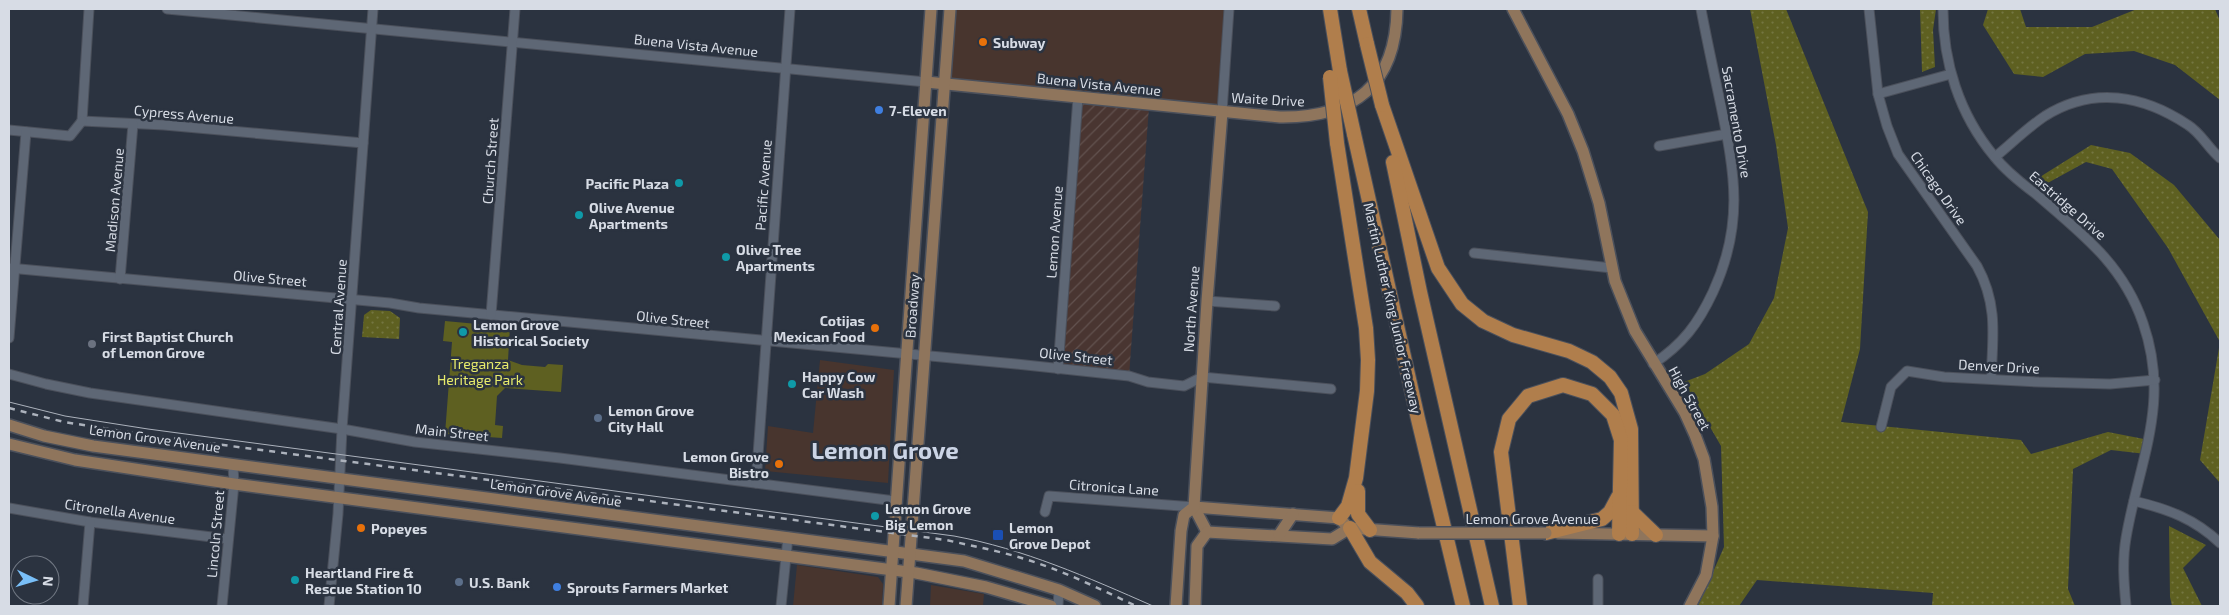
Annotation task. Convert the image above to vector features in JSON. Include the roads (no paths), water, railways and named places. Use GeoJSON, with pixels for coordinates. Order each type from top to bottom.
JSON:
{"type":"FeatureCollection","features":[{"type":"Feature","properties":{"kind":"highway"},"geometry":{"type":"LineString","coordinates":[[1330,9],[1334,38],[1337,143],[1366,336],[1367,391],[1356,478],[1348,506],[1339,518]]}},
{"type":"Feature","properties":{"kind":"highway"},"geometry":{"type":"LineString","coordinates":[[1359,9],[1382,105],[1420,292],[1492,606]]}},
{"type":"Feature","properties":{"kind":"highway","name":"Martin Luther King Junior Freeway"},"geometry":{"type":"LineString","coordinates":[[1335,74],[1354,134],[1418,419],[1463,606]]}},
{"type":"Feature","properties":{"kind":"highway"},"geometry":{"type":"LineString","coordinates":[[1382,105],[1438,268],[1462,304],[1483,321],[1513,335],[1569,351],[1592,362],[1610,377],[1621,393],[1631,429],[1632,512],[1625,534]]}},
{"type":"Feature","properties":{"kind":"highway"},"geometry":{"type":"LineString","coordinates":[[1520,606],[1501,452],[1508,419],[1528,396],[1563,385],[1592,394],[1613,415],[1621,440],[1620,494],[1625,534]]}},
{"type":"Feature","properties":{"kind":"highway"},"geometry":{"type":"LineString","coordinates":[[1356,478],[1358,486],[1358,514],[1370,530]]}},
{"type":"Feature","properties":{"kind":"highway"},"geometry":{"type":"LineString","coordinates":[[1546,533],[1602,519],[1610,512],[1620,494]]}},
{"type":"Feature","properties":{"kind":"highway"},"geometry":{"type":"LineString","coordinates":[[1632,512],[1656,535]]}},
{"type":"Feature","properties":{"kind":"highway"},"geometry":{"type":"LineString","coordinates":[[1350,528],[1370,562],[1407,593],[1417,606]]}},
{"type":"Feature","properties":{"kind":"main road","name":"Broadway"},"geometry":{"type":"LineString","coordinates":[[889,606],[931,9]]}},
{"type":"Feature","properties":{"kind":"main road","name":"Broadway"},"geometry":{"type":"LineString","coordinates":[[906,606],[950,9]]}},
{"type":"Feature","properties":{"kind":"main road","name":"Waite Drive"},"geometry":{"type":"LineString","coordinates":[[1222,112],[1295,118],[1323,114],[1353,103],[1366,94],[1389,56],[1394,38],[1397,9]]}},
{"type":"Feature","properties":{"kind":"main road","name":"High Street"},"geometry":{"type":"LineString","coordinates":[[1513,9],[1568,114],[1583,151],[1599,203],[1615,281],[1635,332],[1696,435],[1709,484],[1713,536],[1706,575],[1690,606]]}},
{"type":"Feature","properties":{"kind":"main road","name":"Buena Vista Avenue"},"geometry":{"type":"LineString","coordinates":[[926,82],[1222,112]]}},
{"type":"Feature","properties":{"kind":"main road","name":"North Avenue"},"geometry":{"type":"LineString","coordinates":[[1176,606],[1181,531],[1184,515],[1194,507],[1206,301],[1222,112]]}},
{"type":"Feature","properties":{"kind":"main road","name":"Lemon Grove Avenue"},"geometry":{"type":"LineString","coordinates":[[9,426],[44,436],[93,446],[964,561],[1059,590],[1095,606]]}},
{"type":"Feature","properties":{"kind":"main road"},"geometry":{"type":"LineString","coordinates":[[9,444],[75,460],[234,484],[908,571],[986,587],[1051,606]]}},
{"type":"Feature","properties":{"kind":"main road"},"geometry":{"type":"LineString","coordinates":[[1194,507],[1339,518],[1350,528],[1332,539],[1207,532]]}},
{"type":"Feature","properties":{"kind":"main road"},"geometry":{"type":"LineString","coordinates":[[1194,507],[1207,532]]}},
{"type":"Feature","properties":{"kind":"main road"},"geometry":{"type":"LineString","coordinates":[[1279,535],[1293,514]]}},
{"type":"Feature","properties":{"kind":"main road","name":"Lemon Grove Avenue"},"geometry":{"type":"LineString","coordinates":[[1350,528],[1419,533],[1713,536]]}},
{"type":"Feature","properties":{"kind":"main road"},"geometry":{"type":"LineString","coordinates":[[1195,606],[1197,546],[1207,532]]}},
{"type":"Feature","properties":{"kind":"street"},"geometry":{"type":"LineString","coordinates":[[9,130],[70,136],[82,121],[89,9]]}},
{"type":"Feature","properties":{"kind":"street","name":"Buena Vista Avenue"},"geometry":{"type":"LineString","coordinates":[[167,9],[230,12],[372,28],[926,82]]}},
{"type":"Feature","properties":{"kind":"street","name":"Central Avenue"},"geometry":{"type":"LineString","coordinates":[[329,606],[373,9]]}},
{"type":"Feature","properties":{"kind":"street","name":"Church Street"},"geometry":{"type":"LineString","coordinates":[[491,314],[515,9]]}},
{"type":"Feature","properties":{"kind":"street","name":"Pacific Avenue"},"geometry":{"type":"LineString","coordinates":[[756,483],[790,9]]}},
{"type":"Feature","properties":{"kind":"street","name":"North Avenue"},"geometry":{"type":"LineString","coordinates":[[1222,112],[1229,9]]}},
{"type":"Feature","properties":{"kind":"street","name":"Sacramento Drive"},"geometry":{"type":"LineString","coordinates":[[1653,364],[1674,349],[1684,339],[1704,310],[1723,268],[1731,237],[1735,204],[1733,170],[1701,9]]}},
{"type":"Feature","properties":{"kind":"street","name":"Chicago Drive"},"geometry":{"type":"LineString","coordinates":[[1869,9],[1878,94],[1887,126],[1898,154],[1977,266],[1987,285],[1993,316],[1991,378]]}},
{"type":"Feature","properties":{"kind":"street","name":"Eastridge Drive"},"geometry":{"type":"LineString","coordinates":[[1943,9],[1945,47],[1951,74],[1963,108],[1980,139],[1994,157],[2086,237],[2112,265],[2129,292],[2142,320],[2151,350],[2155,380],[2155,400],[2149,440],[2126,539],[2123,574],[2126,606]]}},
{"type":"Feature","properties":{"kind":"street"},"geometry":{"type":"LineString","coordinates":[[1878,94],[1951,74]]}},
{"type":"Feature","properties":{"kind":"street","name":"Lemon Avenue"},"geometry":{"type":"LineString","coordinates":[[1058,369],[1078,97]]}},
{"type":"Feature","properties":{"kind":"street"},"geometry":{"type":"LineString","coordinates":[[1994,157],[2038,121],[2057,109],[2087,99],[2109,97],[2145,102],[2162,110],[2190,126],[2220,158]]}},
{"type":"Feature","properties":{"kind":"street","name":"Cypress Avenue"},"geometry":{"type":"LineString","coordinates":[[82,121],[363,143]]}},
{"type":"Feature","properties":{"kind":"street","name":"Madison Avenue"},"geometry":{"type":"LineString","coordinates":[[120,279],[133,124]]}},
{"type":"Feature","properties":{"kind":"street"},"geometry":{"type":"LineString","coordinates":[[9,338],[12,269],[26,132]]}},
{"type":"Feature","properties":{"kind":"street"},"geometry":{"type":"LineString","coordinates":[[1659,146],[1727,134]]}},
{"type":"Feature","properties":{"kind":"street"},"geometry":{"type":"LineString","coordinates":[[1474,253],[1612,268]]}},
{"type":"Feature","properties":{"kind":"street","name":"Olive Street"},"geometry":{"type":"LineString","coordinates":[[12,269],[352,300],[1129,376],[1148,382],[1184,386],[1202,377],[1331,389]]}},
{"type":"Feature","properties":{"kind":"street"},"geometry":{"type":"LineString","coordinates":[[1206,301],[1275,306]]}},
{"type":"Feature","properties":{"kind":"street","name":"Denver Drive"},"geometry":{"type":"LineString","coordinates":[[1881,427],[1891,387],[1907,371],[1944,377],[2110,384],[2155,380]]}},
{"type":"Feature","properties":{"kind":"street","name":"Main Street"},"geometry":{"type":"LineString","coordinates":[[9,374],[90,393],[342,429],[415,442],[895,501]]}},
{"type":"Feature","properties":{"kind":"street","name":"Lincoln Street"},"geometry":{"type":"LineString","coordinates":[[222,606],[234,484],[233,465]]}},
{"type":"Feature","properties":{"kind":"street","name":"Citronica Lane"},"geometry":{"type":"LineString","coordinates":[[1045,512],[1050,496],[1194,507]]}},
{"type":"Feature","properties":{"kind":"street"},"geometry":{"type":"LineString","coordinates":[[2134,501],[2163,508],[2188,518],[2220,543]]}},
{"type":"Feature","properties":{"kind":"street","name":"Citronella Avenue"},"geometry":{"type":"LineString","coordinates":[[9,508],[90,522],[228,539]]}},
{"type":"Feature","properties":{"kind":"street"},"geometry":{"type":"LineString","coordinates":[[83,606],[90,522]]}},
{"type":"Feature","properties":{"kind":"street"},"geometry":{"type":"LineString","coordinates":[[781,606],[788,538]]}},
{"type":"Feature","properties":{"kind":"street"},"geometry":{"type":"LineString","coordinates":[[1598,579],[1598,606]]}},
{"type":"Feature","properties":{"kind":"street"},"geometry":{"type":"LineString","coordinates":[[1058,606],[1059,590]]}},
{"type":"Feature","properties":{"kind":"tram line"},"geometry":{"type":"LineString","coordinates":[[9,402],[65,416],[148,429],[954,536],[1030,556],[1153,606]]}},
{"type":"Feature","properties":{"kind":"railway"},"geometry":{"type":"LineString","coordinates":[[9,408],[64,422],[147,435],[946,540],[1025,559],[1054,569],[1136,606]]}},
{"type":"Feature","properties":{"kind":"place","name":"Subway"},"geometry":{"type":"Point","coordinates":[983,42]}},
{"type":"Feature","properties":{"kind":"place","name":"7-Eleven"},"geometry":{"type":"Point","coordinates":[879,110]}},
{"type":"Feature","properties":{"kind":"place","name":"Pacific Plaza"},"geometry":{"type":"Point","coordinates":[679,183]}},
{"type":"Feature","properties":{"kind":"place","name":"Olive Avenue Apartments"},"geometry":{"type":"Point","coordinates":[579,215]}},
{"type":"Feature","properties":{"kind":"place","name":"Olive Tree Apartments"},"geometry":{"type":"Point","coordinates":[726,257]}},
{"type":"Feature","properties":{"kind":"place","name":"Cotijas Mexican Food"},"geometry":{"type":"Point","coordinates":[875,328]}},
{"type":"Feature","properties":{"kind":"place","name":"Lemon Grove Historical Society"},"geometry":{"type":"Point","coordinates":[463,332]}},
{"type":"Feature","properties":{"kind":"place","name":"First Baptist Church of Lemon Grove"},"geometry":{"type":"Point","coordinates":[92,344]}},
{"type":"Feature","properties":{"kind":"place","name":"Happy Cow Car Wash"},"geometry":{"type":"Point","coordinates":[792,384]}},
{"type":"Feature","properties":{"kind":"place","name":"Lemon Grove City Hall"},"geometry":{"type":"Point","coordinates":[598,418]}},
{"type":"Feature","properties":{"kind":"place","name":"Lemon Grove Bistro"},"geometry":{"type":"Point","coordinates":[779,464]}},
{"type":"Feature","properties":{"kind":"place","name":"Lemon Grove Big Lemon"},"geometry":{"type":"Point","coordinates":[875,516]}},
{"type":"Feature","properties":{"kind":"place","name":"Popeyes"},"geometry":{"type":"Point","coordinates":[361,528]}},
{"type":"Feature","properties":{"kind":"place","name":"Lemon Grove Depot"},"geometry":{"type":"Point","coordinates":[998,535]}},
{"type":"Feature","properties":{"kind":"place","name":"Heartland Fire & Rescue Station 10"},"geometry":{"type":"Point","coordinates":[295,580]}},
{"type":"Feature","properties":{"kind":"place","name":"U.S. Bank"},"geometry":{"type":"Point","coordinates":[459,582]}},
{"type":"Feature","properties":{"kind":"place","name":"Sprouts Farmers Market"},"geometry":{"type":"Point","coordinates":[557,587]}},
{"type":"Feature","properties":{"kind":"district","name":"Lemon Grove"},"geometry":{"type":"Point","coordinates":[885,449]}},
{"type":"Feature","properties":{"kind":"park label","name":"Treganza Heritage Park"},"geometry":{"type":"Point","coordinates":[480,372]}}]}
